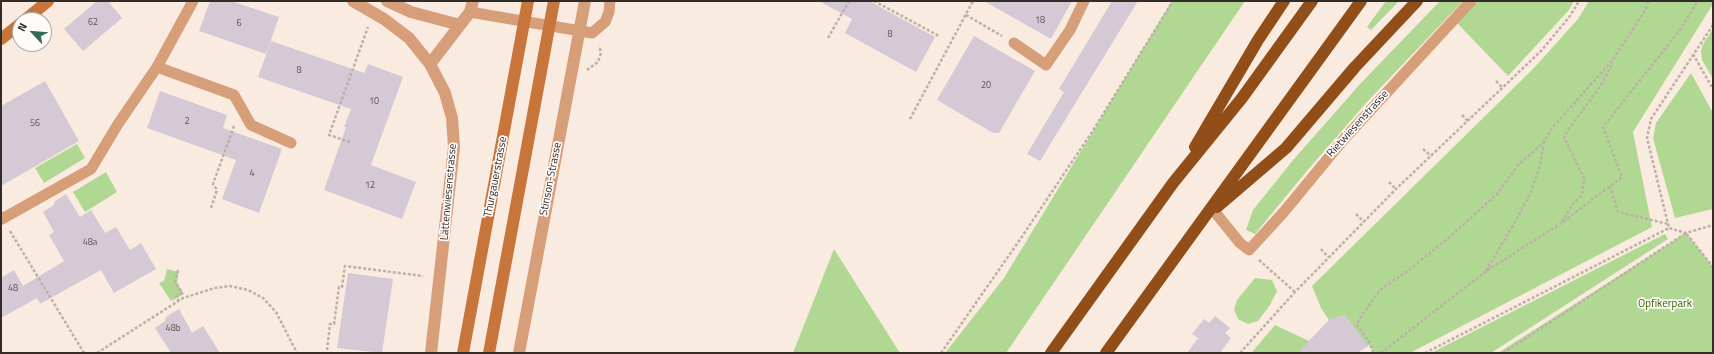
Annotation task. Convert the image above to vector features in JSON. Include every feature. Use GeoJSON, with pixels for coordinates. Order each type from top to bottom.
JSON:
{"type":"FeatureCollection","features":[{"type":"Feature","properties":{"kind":"highway"},"geometry":{"type":"LineString","coordinates":[[1174,183],[1258,40],[1284,1]]}},
{"type":"Feature","properties":{"kind":"highway"},"geometry":{"type":"LineString","coordinates":[[1050,353],[1174,183],[1242,98],[1312,1]]}},
{"type":"Feature","properties":{"kind":"highway"},"geometry":{"type":"LineString","coordinates":[[1106,353],[1361,1]]}},
{"type":"Feature","properties":{"kind":"highway"},"geometry":{"type":"LineString","coordinates":[[1201,221],[1286,148],[1350,73],[1417,1]]}},
{"type":"Feature","properties":{"kind":"main road"},"geometry":{"type":"LineString","coordinates":[[35,12],[48,1]]}},
{"type":"Feature","properties":{"kind":"main road","name":"Thurgauerstrasse"},"geometry":{"type":"LineString","coordinates":[[463,353],[528,1]]}},
{"type":"Feature","properties":{"kind":"main road"},"geometry":{"type":"LineString","coordinates":[[489,353],[554,1]]}},
{"type":"Feature","properties":{"kind":"main road"},"geometry":{"type":"LineString","coordinates":[[1,39],[12,30]]}},
{"type":"Feature","properties":{"kind":"street","name":"Lättenwiesenstrasse"},"geometry":{"type":"LineString","coordinates":[[353,1],[384,19],[409,38],[430,64],[445,93],[452,118],[454,147],[431,353]]}},
{"type":"Feature","properties":{"kind":"street"},"geometry":{"type":"LineString","coordinates":[[387,1],[410,12],[460,25]]}},
{"type":"Feature","properties":{"kind":"street","name":"Stinson-Strasse"},"geometry":{"type":"LineString","coordinates":[[519,353],[584,3]]}},
{"type":"Feature","properties":{"kind":"street"},"geometry":{"type":"LineString","coordinates":[[430,64],[474,9]]}},
{"type":"Feature","properties":{"kind":"lane"},"geometry":{"type":"LineString","coordinates":[[2,218],[91,169],[118,124],[157,67],[193,1]]}},
{"type":"Feature","properties":{"kind":"lane"},"geometry":{"type":"LineString","coordinates":[[474,9],[592,33],[605,22],[610,1]]}},
{"type":"Feature","properties":{"kind":"lane"},"geometry":{"type":"LineString","coordinates":[[1014,43],[1046,65],[1070,30],[1084,1]]}},
{"type":"Feature","properties":{"kind":"lane","name":"Rietwiesenstrasse"},"geometry":{"type":"LineString","coordinates":[[1249,250],[1283,213],[1344,139],[1471,1]]}},
{"type":"Feature","properties":{"kind":"lane"},"geometry":{"type":"LineString","coordinates":[[157,67],[234,95],[251,125],[291,143]]}},
{"type":"Feature","properties":{"kind":"lane"},"geometry":{"type":"LineString","coordinates":[[1214,211],[1240,243],[1249,250]]}},
{"type":"Feature","properties":{"kind":"path"},"geometry":{"type":"LineString","coordinates":[[828,38],[849,1]]}},
{"type":"Feature","properties":{"kind":"path"},"geometry":{"type":"LineString","coordinates":[[874,1],[939,36]]}},
{"type":"Feature","properties":{"kind":"path"},"geometry":{"type":"LineString","coordinates":[[910,119],[973,1]]}},
{"type":"Feature","properties":{"kind":"path"},"geometry":{"type":"LineString","coordinates":[[941,353],[1019,241],[1092,132],[1173,1]]}},
{"type":"Feature","properties":{"kind":"path"},"geometry":{"type":"LineString","coordinates":[[1240,353],[1328,257],[1396,189],[1542,50],[1570,16],[1579,1]]}},
{"type":"Feature","properties":{"kind":"path"},"geometry":{"type":"LineString","coordinates":[[1373,353],[1370,344],[1357,324],[1380,290],[1409,270],[1452,235],[1498,193],[1518,165],[1544,142],[1552,128],[1611,62],[1643,14],[1649,1]]}},
{"type":"Feature","properties":{"kind":"path"},"geometry":{"type":"LineString","coordinates":[[1381,353],[1485,272],[1560,224],[1622,177],[1603,127],[1679,31],[1698,1]]}},
{"type":"Feature","properties":{"kind":"path"},"geometry":{"type":"LineString","coordinates":[[966,15],[1014,43]]}},
{"type":"Feature","properties":{"kind":"path"},"geometry":{"type":"LineString","coordinates":[[350,142],[328,135],[370,23]]}},
{"type":"Feature","properties":{"kind":"path"},"geometry":{"type":"LineString","coordinates":[[1669,228],[1647,138],[1651,120],[1713,25]]}},
{"type":"Feature","properties":{"kind":"path"},"geometry":{"type":"LineString","coordinates":[[583,72],[591,69],[598,62],[601,54],[592,33]]}},
{"type":"Feature","properties":{"kind":"path"},"geometry":{"type":"LineString","coordinates":[[1693,54],[1713,89]]}},
{"type":"Feature","properties":{"kind":"path"},"geometry":{"type":"LineString","coordinates":[[1560,224],[1572,205],[1582,195],[1584,178],[1564,138],[1566,133],[1599,88],[1611,68],[1611,62]]}},
{"type":"Feature","properties":{"kind":"path"},"geometry":{"type":"LineString","coordinates":[[1496,81],[1503,88]]}},
{"type":"Feature","properties":{"kind":"path"},"geometry":{"type":"LineString","coordinates":[[1462,115],[1468,121]]}},
{"type":"Feature","properties":{"kind":"path"},"geometry":{"type":"LineString","coordinates":[[211,208],[217,190],[213,184],[235,122],[246,116]]}},
{"type":"Feature","properties":{"kind":"path"},"geometry":{"type":"LineString","coordinates":[[1485,272],[1514,224],[1531,192],[1540,165],[1544,142]]}},
{"type":"Feature","properties":{"kind":"path"},"geometry":{"type":"LineString","coordinates":[[1423,149],[1431,156]]}},
{"type":"Feature","properties":{"kind":"path"},"geometry":{"type":"LineString","coordinates":[[1388,182],[1396,189]]}},
{"type":"Feature","properties":{"kind":"path"},"geometry":{"type":"LineString","coordinates":[[1610,186],[1618,212],[1668,224]]}},
{"type":"Feature","properties":{"kind":"path"},"geometry":{"type":"LineString","coordinates":[[1356,214],[1364,222]]}},
{"type":"Feature","properties":{"kind":"path"},"geometry":{"type":"LineString","coordinates":[[2,218],[84,353]]}},
{"type":"Feature","properties":{"kind":"path"},"geometry":{"type":"LineString","coordinates":[[1504,353],[1686,233],[1713,225]]}},
{"type":"Feature","properties":{"kind":"path"},"geometry":{"type":"LineString","coordinates":[[1426,353],[1669,228],[1686,233],[1713,267]]}},
{"type":"Feature","properties":{"kind":"path"},"geometry":{"type":"LineString","coordinates":[[1321,249],[1328,257]]}},
{"type":"Feature","properties":{"kind":"path"},"geometry":{"type":"LineString","coordinates":[[1249,250],[1295,292]]}},
{"type":"Feature","properties":{"kind":"path"},"geometry":{"type":"LineString","coordinates":[[327,350],[330,324],[334,324],[339,287],[342,287],[345,266],[426,276]]}},
{"type":"Feature","properties":{"kind":"path"},"geometry":{"type":"LineString","coordinates":[[178,270],[175,282],[182,293],[176,296],[179,301]]}},
{"type":"Feature","properties":{"kind":"path"},"geometry":{"type":"LineString","coordinates":[[97,353],[102,352],[179,301],[197,293],[230,286],[248,290],[263,298],[276,312],[297,353]]}},
{"type":"Feature","properties":{"kind":"green space"},"geometry":{"type":"Polygon","coordinates":[[[1172,1],[1245,1],[1006,353],[945,353],[1004,278],[1172,1]]]}},
{"type":"Feature","properties":{"kind":"green space"},"geometry":{"type":"Polygon","coordinates":[[[1386,1],[1399,1],[1371,30],[1367,27],[1386,1]]]}},
{"type":"Feature","properties":{"kind":"green space"},"geometry":{"type":"Polygon","coordinates":[[[1440,1],[1463,1],[1366,103],[1255,234],[1246,230],[1253,210],[1294,159],[1361,83],[1440,1]]]}},
{"type":"Feature","properties":{"kind":"green space"},"geometry":{"type":"Polygon","coordinates":[[[1478,1],[1574,1],[1569,10],[1508,76],[1457,23],[1478,1]]]}},
{"type":"Feature","properties":{"kind":"green space"},"geometry":{"type":"Polygon","coordinates":[[[1589,1],[1713,1],[1713,4],[1633,132],[1652,227],[1410,353],[1375,353],[1369,345],[1357,353],[1253,353],[1252,352],[1275,325],[1309,341],[1329,320],[1321,308],[1312,286],[1534,68],[1578,19],[1589,1]]]}},
{"type":"Feature","properties":{"kind":"green space"},"geometry":{"type":"Polygon","coordinates":[[[1713,29],[1713,79],[1702,60],[1701,51],[1703,44],[1713,29]]]}},
{"type":"Feature","properties":{"kind":"green space"},"geometry":{"type":"Polygon","coordinates":[[[1691,73],[1713,113],[1713,209],[1675,218],[1653,138],[1656,123],[1691,73]]]}},
{"type":"Feature","properties":{"kind":"green space"},"geometry":{"type":"Polygon","coordinates":[[[77,144],[85,158],[44,183],[35,168],[77,144]]]}},
{"type":"Feature","properties":{"kind":"green space"},"geometry":{"type":"Polygon","coordinates":[[[106,172],[117,192],[85,212],[73,192],[106,172]]]}},
{"type":"Feature","properties":{"kind":"green space","name":"Opfikerpark"},"geometry":{"type":"Polygon","coordinates":[[[1686,233],[1713,267],[1713,353],[1498,353],[1686,233]]]}},
{"type":"Feature","properties":{"kind":"green space"},"geometry":{"type":"Polygon","coordinates":[[[1665,234],[1668,239],[1491,353],[1431,353],[1665,234]]]}},
{"type":"Feature","properties":{"kind":"green space"},"geometry":{"type":"Polygon","coordinates":[[[834,249],[900,353],[793,353],[834,249]]]}},
{"type":"Feature","properties":{"kind":"green space"},"geometry":{"type":"Polygon","coordinates":[[[167,269],[179,272],[177,282],[184,294],[171,301],[159,283],[164,281],[167,269]]]}},
{"type":"Feature","properties":{"kind":"green space"},"geometry":{"type":"Polygon","coordinates":[[[1255,278],[1272,280],[1277,291],[1270,305],[1258,321],[1248,324],[1238,319],[1234,310],[1237,300],[1255,278]]]}},
{"type":"Feature","properties":{"kind":"building"},"geometry":{"type":"Polygon","coordinates":[[[97,1],[108,1],[122,18],[83,51],[64,29],[97,1]]]}},
{"type":"Feature","properties":{"kind":"building"},"geometry":{"type":"Polygon","coordinates":[[[210,1],[231,1],[279,17],[266,54],[199,31],[210,1]]]}},
{"type":"Feature","properties":{"kind":"building"},"geometry":{"type":"Polygon","coordinates":[[[819,1],[869,1],[935,37],[916,72],[845,33],[852,19],[819,1]]]}},
{"type":"Feature","properties":{"kind":"building"},"geometry":{"type":"Polygon","coordinates":[[[984,1],[1072,1],[1051,39],[984,1]]]}},
{"type":"Feature","properties":{"kind":"building"},"geometry":{"type":"Polygon","coordinates":[[[1112,1],[1138,1],[1040,161],[1027,154],[1064,92],[1059,89],[1112,1]]]}},
{"type":"Feature","properties":{"kind":"building"},"geometry":{"type":"Polygon","coordinates":[[[974,36],[1035,71],[999,133],[993,133],[937,100],[974,36]]]}},
{"type":"Feature","properties":{"kind":"building"},"geometry":{"type":"Polygon","coordinates":[[[271,41],[364,73],[368,64],[403,77],[371,165],[416,182],[402,219],[324,190],[351,109],[258,77],[271,41]]]}},
{"type":"Feature","properties":{"kind":"building"},"geometry":{"type":"Polygon","coordinates":[[[45,81],[79,141],[1,186],[1,106],[45,81]]]}},
{"type":"Feature","properties":{"kind":"building"},"geometry":{"type":"Polygon","coordinates":[[[160,91],[227,115],[223,128],[282,149],[259,213],[222,199],[236,160],[147,128],[160,91]]]}},
{"type":"Feature","properties":{"kind":"building"},"geometry":{"type":"Polygon","coordinates":[[[66,194],[80,217],[91,210],[105,233],[116,227],[130,250],[141,243],[156,269],[114,293],[101,270],[40,304],[37,298],[1,318],[1,278],[14,270],[23,286],[64,261],[49,235],[54,232],[43,212],[54,205],[55,201],[66,194]]]}},
{"type":"Feature","properties":{"kind":"building"},"geometry":{"type":"Polygon","coordinates":[[[348,273],[393,279],[382,353],[337,348],[348,273]]]}},
{"type":"Feature","properties":{"kind":"building"},"geometry":{"type":"Polygon","coordinates":[[[179,309],[192,333],[203,326],[220,353],[171,353],[155,328],[165,321],[166,317],[179,309]]]}},
{"type":"Feature","properties":{"kind":"building"},"geometry":{"type":"Polygon","coordinates":[[[1345,315],[1368,346],[1357,353],[1298,353],[1330,319],[1345,315]]]}},
{"type":"Feature","properties":{"kind":"building"},"geometry":{"type":"Polygon","coordinates":[[[1215,316],[1230,328],[1225,333],[1231,338],[1220,353],[1187,353],[1198,338],[1192,334],[1204,319],[1209,323],[1215,316]]]}}]}
